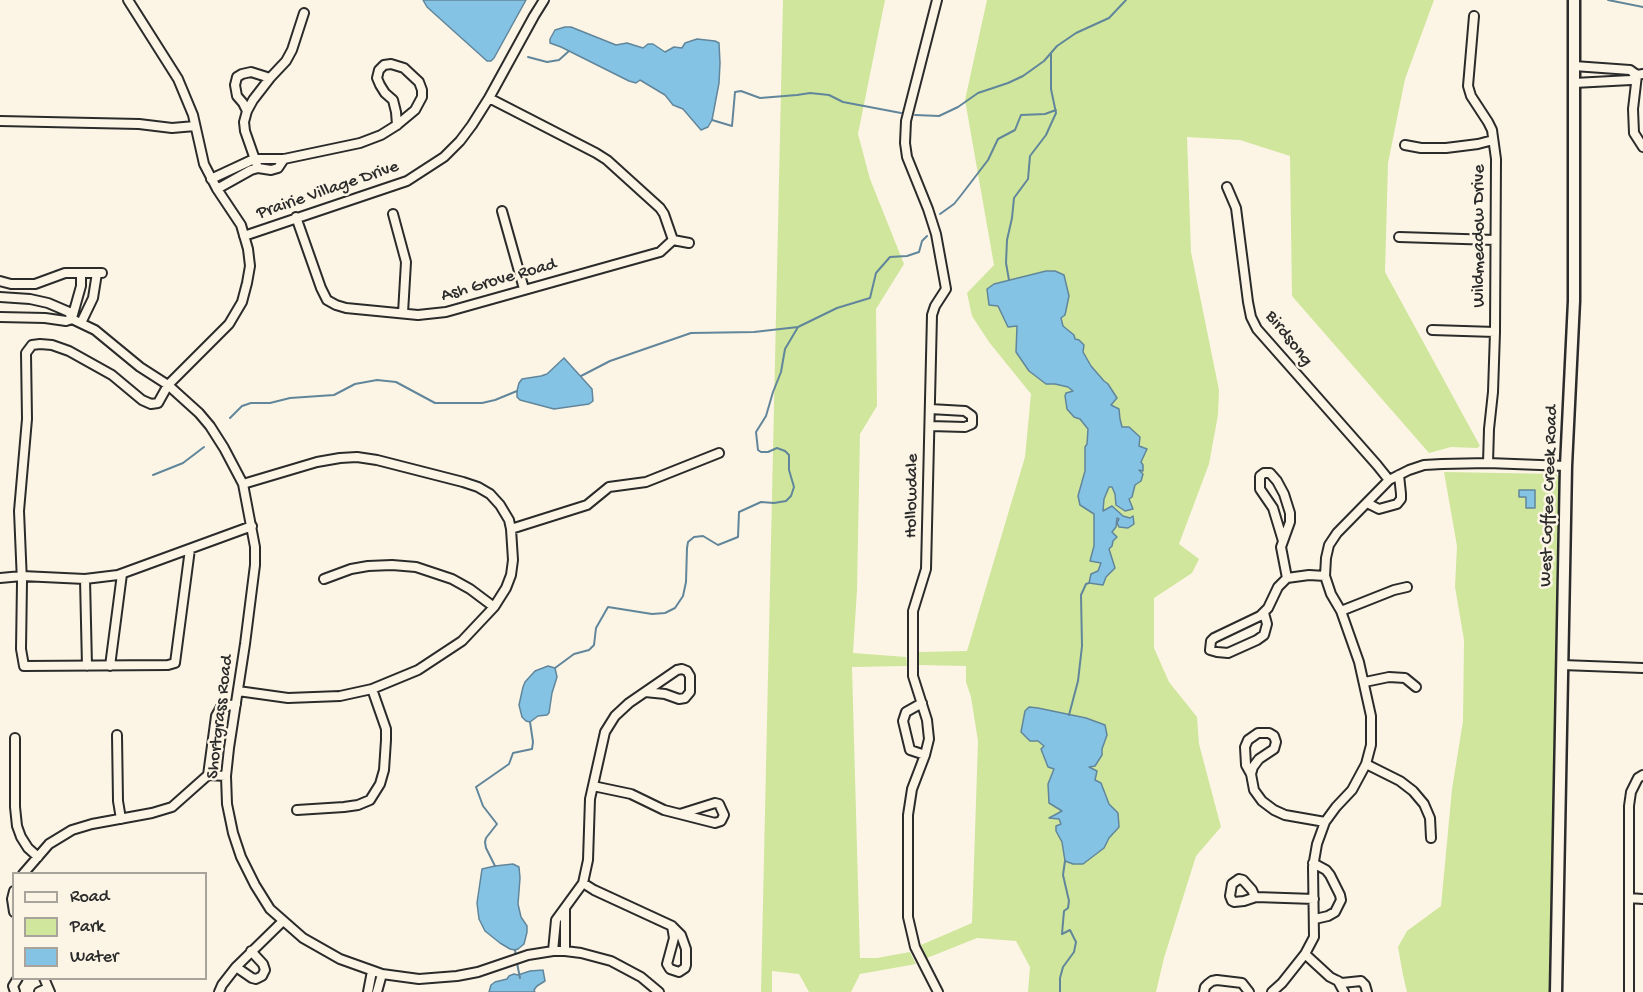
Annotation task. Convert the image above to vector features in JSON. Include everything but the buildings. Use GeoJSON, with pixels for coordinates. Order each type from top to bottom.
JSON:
{"type":"FeatureCollection","features":[{"type":"Feature","properties":{"kind":"street"},"geometry":{"type":"LineString","coordinates":[[128,0],[178,79],[193,115],[204,164],[217,189],[241,225],[248,249],[250,266],[248,284],[242,302],[229,324],[168,385],[158,403],[151,404],[142,400],[112,375],[69,351],[52,345],[32,345],[26,353],[27,418],[20,511],[21,649],[24,666],[168,665],[175,663],[190,549]]}},
{"type":"Feature","properties":{"kind":"street","name":"Prairie Village Drive"},"geometry":{"type":"LineString","coordinates":[[244,236],[407,181],[444,157],[472,125],[544,0]]}},
{"type":"Feature","properties":{"kind":"street","name":"Hollowdale"},"geometry":{"type":"LineString","coordinates":[[937,0],[906,121],[905,142],[907,157],[936,234],[946,289],[932,315],[926,569],[913,611],[913,676],[927,720],[929,739],[926,755],[912,789],[908,815],[908,918],[915,946],[938,992]]}},
{"type":"Feature","properties":{"kind":"street","name":"West Coffee Creek Road"},"geometry":{"type":"LineString","coordinates":[[1556,992],[1566,466],[1574,301],[1574,0]]}},
{"type":"Feature","properties":{"kind":"street"},"geometry":{"type":"LineString","coordinates":[[258,168],[245,131],[244,122],[247,111],[270,78],[286,61],[304,13]]}},
{"type":"Feature","properties":{"kind":"street","name":"Wildmeadow Drive"},"geometry":{"type":"LineString","coordinates":[[1474,16],[1468,87],[1475,104],[1492,130],[1496,159],[1495,332],[1488,463]]}},
{"type":"Feature","properties":{"kind":"street"},"geometry":{"type":"LineString","coordinates":[[211,179],[254,159],[284,159],[360,143],[381,135],[397,125],[415,110],[422,97],[422,90],[419,82],[404,68],[391,64],[384,65],[379,70],[377,78],[380,86],[393,100],[397,125]]}},
{"type":"Feature","properties":{"kind":"street"},"geometry":{"type":"LineString","coordinates":[[1574,66],[1630,70],[1640,75]]}},
{"type":"Feature","properties":{"kind":"street"},"geometry":{"type":"LineString","coordinates":[[247,111],[237,96],[235,86],[237,77],[251,72],[270,78]]}},
{"type":"Feature","properties":{"kind":"street"},"geometry":{"type":"LineString","coordinates":[[1574,83],[1631,80],[1640,75]]}},
{"type":"Feature","properties":{"kind":"street"},"geometry":{"type":"LineString","coordinates":[[1640,75],[1634,110],[1634,133],[1643,147]]}},
{"type":"Feature","properties":{"kind":"street"},"geometry":{"type":"LineString","coordinates":[[489,98],[607,160],[660,208],[673,240],[689,243]]}},
{"type":"Feature","properties":{"kind":"street"},"geometry":{"type":"LineString","coordinates":[[0,121],[139,124],[172,128],[195,126]]}},
{"type":"Feature","properties":{"kind":"street"},"geometry":{"type":"LineString","coordinates":[[1406,145],[1421,148],[1446,148],[1493,140]]}},
{"type":"Feature","properties":{"kind":"street"},"geometry":{"type":"LineString","coordinates":[[217,189],[258,168],[271,170],[278,168],[284,159]]}},
{"type":"Feature","properties":{"kind":"street"},"geometry":{"type":"LineString","coordinates":[[239,165],[244,174]]}},
{"type":"Feature","properties":{"kind":"street","name":"Birdsong"},"geometry":{"type":"LineString","coordinates":[[1227,187],[1236,208],[1248,302],[1251,317],[1257,329],[1389,480]]}},
{"type":"Feature","properties":{"kind":"street"},"geometry":{"type":"LineString","coordinates":[[502,211],[524,289]]}},
{"type":"Feature","properties":{"kind":"street"},"geometry":{"type":"LineString","coordinates":[[393,214],[406,262],[403,313]]}},
{"type":"Feature","properties":{"kind":"street","name":"Ash Grove Road"},"geometry":{"type":"LineString","coordinates":[[296,217],[327,300],[346,308],[431,315],[660,252],[673,240]]}},
{"type":"Feature","properties":{"kind":"street"},"geometry":{"type":"LineString","coordinates":[[1399,237],[1495,240]]}},
{"type":"Feature","properties":{"kind":"street"},"geometry":{"type":"LineString","coordinates":[[0,280],[11,284],[35,284],[65,273],[100,273],[93,297],[81,323]]}},
{"type":"Feature","properties":{"kind":"street"},"geometry":{"type":"LineString","coordinates":[[72,319],[79,294],[81,273]]}},
{"type":"Feature","properties":{"kind":"street"},"geometry":{"type":"LineString","coordinates":[[79,294],[93,297]]}},
{"type":"Feature","properties":{"kind":"street","name":"Shortgrass Road"},"geometry":{"type":"LineString","coordinates":[[0,297],[48,303],[69,312],[72,319]]}},
{"type":"Feature","properties":{"kind":"street","name":"Shortgrass Road"},"geometry":{"type":"LineString","coordinates":[[0,317],[66,321],[72,319],[95,330],[140,367],[168,385],[199,413],[224,448],[243,484],[252,526],[255,565],[226,776],[227,804],[241,857],[270,909],[303,938],[323,950],[340,959],[382,974],[418,979],[457,976],[478,972],[528,955],[565,951],[611,961],[641,977],[659,992]]}},
{"type":"Feature","properties":{"kind":"street"},"geometry":{"type":"LineString","coordinates":[[1432,330],[1495,332]]}},
{"type":"Feature","properties":{"kind":"street"},"geometry":{"type":"LineString","coordinates":[[930,409],[965,411],[972,416],[972,424],[965,427],[930,426]]}},
{"type":"Feature","properties":{"kind":"street"},"geometry":{"type":"LineString","coordinates":[[511,529],[587,505],[609,487],[646,482],[719,453]]}},
{"type":"Feature","properties":{"kind":"street"},"geometry":{"type":"LineString","coordinates":[[238,691],[288,699],[340,696],[372,689],[418,670],[462,641],[494,607],[506,588],[513,560],[509,520],[500,504],[478,487],[377,460],[357,457],[317,462],[243,484]]}},
{"type":"Feature","properties":{"kind":"street"},"geometry":{"type":"LineString","coordinates":[[1272,992],[1305,954],[1314,937],[1313,863],[1317,844],[1325,822],[1352,790],[1366,764],[1371,745],[1371,716],[1365,682],[1341,611],[1331,594],[1325,576],[1329,545],[1337,533],[1389,480],[1424,465],[1488,463],[1566,466]]}},
{"type":"Feature","properties":{"kind":"street"},"geometry":{"type":"LineString","coordinates":[[1283,541],[1273,508],[1260,489],[1260,476],[1264,473],[1270,473],[1277,481],[1290,513],[1290,522],[1281,548],[1287,578]]}},
{"type":"Feature","properties":{"kind":"street"},"geometry":{"type":"LineString","coordinates":[[1367,502],[1379,509],[1397,504],[1401,499],[1399,475]]}},
{"type":"Feature","properties":{"kind":"street"},"geometry":{"type":"LineString","coordinates":[[0,578],[22,576],[85,579],[122,574],[252,526]]}},
{"type":"Feature","properties":{"kind":"street"},"geometry":{"type":"LineString","coordinates":[[324,579],[351,569],[368,566],[416,567],[452,579],[494,607]]}},
{"type":"Feature","properties":{"kind":"street"},"geometry":{"type":"LineString","coordinates":[[110,666],[122,574]]}},
{"type":"Feature","properties":{"kind":"street"},"geometry":{"type":"LineString","coordinates":[[1264,613],[1267,624],[1264,635],[1257,640],[1228,653],[1210,650],[1211,641],[1214,638],[1264,613],[1278,587],[1287,578],[1295,575],[1325,576]]}},
{"type":"Feature","properties":{"kind":"street"},"geometry":{"type":"LineString","coordinates":[[85,579],[87,666]]}},
{"type":"Feature","properties":{"kind":"street"},"geometry":{"type":"LineString","coordinates":[[1341,611],[1407,587]]}},
{"type":"Feature","properties":{"kind":"street"},"geometry":{"type":"LineString","coordinates":[[1562,665],[1643,668]]}},
{"type":"Feature","properties":{"kind":"street"},"geometry":{"type":"LineString","coordinates":[[553,951],[556,920],[583,883],[588,860],[589,812],[605,732],[615,716],[629,703],[645,692],[677,670],[687,671],[690,676],[690,692],[685,698],[679,699],[664,694],[645,692]]}},
{"type":"Feature","properties":{"kind":"street"},"geometry":{"type":"LineString","coordinates":[[1365,682],[1389,677],[1405,678],[1416,687]]}},
{"type":"Feature","properties":{"kind":"street"},"geometry":{"type":"LineString","coordinates":[[297,810],[358,805],[370,800],[380,784],[384,770],[386,729],[372,689]]}},
{"type":"Feature","properties":{"kind":"street"},"geometry":{"type":"LineString","coordinates":[[922,703],[906,712],[903,721],[910,750],[926,755]]}},
{"type":"Feature","properties":{"kind":"street"},"geometry":{"type":"LineString","coordinates":[[24,872],[49,844],[72,830],[172,807],[208,775],[216,716],[221,707],[236,704]]}},
{"type":"Feature","properties":{"kind":"street"},"geometry":{"type":"LineString","coordinates":[[1251,774],[1253,767],[1260,759],[1274,749],[1276,742],[1274,736],[1269,733],[1258,733],[1248,740],[1245,747],[1246,765],[1251,774],[1254,790],[1262,801],[1274,810],[1325,822]]}},
{"type":"Feature","properties":{"kind":"street"},"geometry":{"type":"LineString","coordinates":[[117,735],[121,819]]}},
{"type":"Feature","properties":{"kind":"street"},"geometry":{"type":"LineString","coordinates":[[15,738],[17,826],[28,848],[39,857]]}},
{"type":"Feature","properties":{"kind":"street"},"geometry":{"type":"LineString","coordinates":[[1366,764],[1400,781],[1413,791],[1424,804],[1430,818],[1431,838]]}},
{"type":"Feature","properties":{"kind":"street"},"geometry":{"type":"LineString","coordinates":[[208,775],[226,776]]}},
{"type":"Feature","properties":{"kind":"street"},"geometry":{"type":"LineString","coordinates":[[1629,992],[1629,806],[1631,792],[1638,778],[1643,775]]}},
{"type":"Feature","properties":{"kind":"street"},"geometry":{"type":"LineString","coordinates":[[593,786],[631,794],[664,810],[715,823],[721,821],[724,815],[719,804],[715,803],[680,814]]}},
{"type":"Feature","properties":{"kind":"street"},"geometry":{"type":"LineString","coordinates":[[1313,863],[1330,874],[1341,900],[1335,912],[1315,919]]}},
{"type":"Feature","properties":{"kind":"street"},"geometry":{"type":"LineString","coordinates":[[583,883],[672,926],[681,935],[686,949],[685,968],[679,972],[670,969],[667,964],[674,938],[672,926]]}},
{"type":"Feature","properties":{"kind":"street"},"geometry":{"type":"LineString","coordinates":[[1255,897],[1314,899]]}},
{"type":"Feature","properties":{"kind":"street"},"geometry":{"type":"LineString","coordinates":[[1629,898],[1643,899]]}},
{"type":"Feature","properties":{"kind":"street"},"geometry":{"type":"LineString","coordinates":[[565,951],[566,907]]}},
{"type":"Feature","properties":{"kind":"street"},"geometry":{"type":"LineString","coordinates":[[219,992],[236,967],[283,921]]}},
{"type":"Feature","properties":{"kind":"street"},"geometry":{"type":"LineString","coordinates":[[236,967],[252,978],[262,976],[265,970],[263,964],[251,951]]}},
{"type":"Feature","properties":{"kind":"street"},"geometry":{"type":"LineString","coordinates":[[1305,954],[1330,977],[1342,983],[1361,981],[1365,984],[1367,992]]}},
{"type":"Feature","properties":{"kind":"street"},"geometry":{"type":"LineString","coordinates":[[368,992],[372,971]]}},
{"type":"Feature","properties":{"kind":"street"},"geometry":{"type":"LineString","coordinates":[[378,992],[382,974]]}},
{"type":"Feature","properties":{"kind":"street"},"geometry":{"type":"LineString","coordinates":[[1204,992],[1208,984],[1216,980],[1242,983],[1249,992]]}},
{"type":"Feature","properties":{"kind":"street"},"geometry":{"type":"LineString","coordinates":[[1338,981],[1344,992]]}},
{"type":"Feature","properties":{"kind":"street"},"geometry":{"type":"LineString","coordinates":[[39,992],[49,990]]}},
{"type":"Feature","properties":{"kind":"green space"},"geometry":{"type":"Polygon","coordinates":[[[783,0],[885,0],[858,134],[870,179],[904,264],[876,309],[877,406],[860,434],[857,590],[853,653],[906,657],[907,666],[852,667],[860,958],[877,958],[910,952],[916,964],[860,974],[851,992],[809,992],[799,974],[772,971],[772,992],[761,992],[783,0]]]}},
{"type":"Feature","properties":{"kind":"green space"},"geometry":{"type":"Polygon","coordinates":[[[987,0],[1434,0],[1405,79],[1388,163],[1385,272],[1480,446],[1477,448],[1451,447],[1429,453],[1292,296],[1290,156],[1240,140],[1187,137],[1191,252],[1219,390],[1218,415],[1209,464],[1179,544],[1199,559],[1192,573],[1154,598],[1154,648],[1169,682],[1197,717],[1199,744],[1221,827],[1196,856],[1164,958],[1156,992],[1028,992],[1030,967],[1016,941],[977,938],[927,958],[921,945],[972,923],[978,741],[971,697],[966,682],[966,666],[918,665],[919,652],[967,651],[1025,457],[1031,394],[989,342],[972,316],[967,293],[994,265],[965,100],[987,0]]]}},
{"type":"Feature","properties":{"kind":"green space"},"geometry":{"type":"Polygon","coordinates":[[[1444,472],[1556,474],[1563,482],[1552,992],[1407,992],[1403,975],[1398,947],[1407,931],[1441,906],[1452,789],[1463,721],[1464,640],[1455,587],[1457,546],[1444,472]]]}},
{"type":"Feature","properties":{"kind":"water"},"geometry":{"type":"Polygon","coordinates":[[[423,0],[526,0],[494,58],[487,61],[427,7],[423,0]]]}},
{"type":"Feature","properties":{"kind":"water"},"geometry":{"type":"Polygon","coordinates":[[[571,27],[616,45],[627,43],[643,48],[648,44],[653,44],[665,52],[674,47],[682,48],[685,43],[697,39],[719,43],[719,83],[712,120],[708,127],[701,130],[683,109],[673,105],[665,95],[640,80],[636,83],[629,81],[550,43],[555,30],[571,27]]]}},
{"type":"Feature","properties":{"kind":"water"},"geometry":{"type":"Polygon","coordinates":[[[1046,271],[1055,271],[1064,275],[1069,296],[1065,315],[1061,318],[1063,326],[1084,345],[1083,352],[1091,366],[1108,384],[1117,398],[1111,405],[1119,409],[1122,427],[1129,427],[1140,437],[1139,446],[1147,449],[1141,462],[1143,471],[1139,470],[1143,474],[1141,481],[1135,485],[1132,497],[1129,499],[1133,509],[1125,511],[1116,505],[1112,487],[1109,487],[1104,499],[1103,511],[1112,506],[1123,516],[1130,518],[1133,516],[1134,524],[1128,528],[1119,527],[1117,518],[1116,527],[1112,532],[1117,537],[1109,549],[1115,568],[1106,577],[1103,585],[1089,583],[1091,574],[1098,571],[1101,563],[1090,561],[1094,546],[1094,514],[1080,505],[1078,496],[1085,471],[1088,429],[1067,409],[1066,393],[1073,391],[1068,387],[1046,384],[1029,371],[1016,352],[1017,326],[1008,327],[998,306],[989,305],[987,289],[994,284],[1046,271]]]}},
{"type":"Feature","properties":{"kind":"water"},"geometry":{"type":"Polygon","coordinates":[[[564,358],[592,389],[593,401],[589,404],[554,409],[520,400],[517,397],[519,383],[522,379],[547,374],[564,358]]]}},
{"type":"Feature","properties":{"kind":"water"},"geometry":{"type":"Polygon","coordinates":[[[1519,490],[1535,490],[1535,508],[1526,508],[1526,497],[1519,497],[1519,490]]]}},
{"type":"Feature","properties":{"kind":"water"},"geometry":{"type":"Polygon","coordinates":[[[548,666],[555,668],[557,677],[549,713],[538,716],[530,722],[526,721],[522,717],[519,705],[525,682],[535,671],[548,666]]]}},
{"type":"Feature","properties":{"kind":"water"},"geometry":{"type":"Polygon","coordinates":[[[1029,707],[1086,718],[1105,725],[1107,735],[1102,755],[1095,766],[1089,767],[1097,771],[1095,780],[1101,783],[1109,804],[1118,813],[1119,827],[1104,848],[1083,864],[1065,861],[1062,842],[1056,831],[1056,826],[1061,824],[1059,819],[1049,818],[1062,811],[1049,803],[1048,784],[1054,769],[1048,767],[1041,749],[1044,746],[1038,741],[1030,741],[1021,732],[1025,711],[1029,707]]]}},
{"type":"Feature","properties":{"kind":"water"},"geometry":{"type":"Polygon","coordinates":[[[513,864],[519,867],[518,904],[521,917],[527,926],[524,944],[515,950],[500,943],[485,931],[479,919],[477,903],[482,869],[513,864]]]}},
{"type":"Feature","properties":{"kind":"water"},"geometry":{"type":"Polygon","coordinates":[[[543,970],[545,981],[537,986],[535,992],[489,992],[491,985],[509,976],[543,970]]]}},
{"type":"Feature","properties":{"kind":"waterway"},"geometry":{"type":"LineString","coordinates":[[915,115],[939,116],[958,107],[978,93],[1023,76],[1044,61],[1057,46],[1076,33],[1109,18],[1126,0]]}},
{"type":"Feature","properties":{"kind":"waterway"},"geometry":{"type":"LineString","coordinates":[[1608,0],[1643,7]]}},
{"type":"Feature","properties":{"kind":"waterway"},"geometry":{"type":"LineString","coordinates":[[528,57],[547,62],[559,60],[569,51]]}},
{"type":"Feature","properties":{"kind":"waterway"},"geometry":{"type":"LineString","coordinates":[[1009,280],[1006,263],[1007,240],[1014,198],[1028,179],[1030,156],[1046,135],[1056,113],[1051,89],[1051,54]]}},
{"type":"Feature","properties":{"kind":"waterway"},"geometry":{"type":"LineString","coordinates":[[712,120],[732,126],[735,92],[741,91],[760,98],[810,93],[829,95],[843,102],[901,113]]}},
{"type":"Feature","properties":{"kind":"waterway"},"geometry":{"type":"LineString","coordinates":[[940,214],[954,204],[962,194],[988,160],[998,139],[1015,130],[1021,115],[1045,114],[1056,110]]}},
{"type":"Feature","properties":{"kind":"waterway"},"geometry":{"type":"LineString","coordinates":[[581,376],[610,361],[691,333],[754,332],[798,327],[837,308],[870,298],[876,273],[890,257],[907,256],[919,252],[922,241],[927,236]]}},
{"type":"Feature","properties":{"kind":"waterway"},"geometry":{"type":"LineString","coordinates":[[555,668],[574,654],[589,650],[594,645],[596,628],[608,607],[652,614],[665,613],[675,608],[683,596],[688,542],[694,537],[703,536],[718,545],[738,537],[739,512],[761,502],[786,501],[791,496],[794,487],[789,470],[789,455],[777,448],[768,452],[758,450],[756,432],[766,416],[781,372],[785,349],[798,327]]}},
{"type":"Feature","properties":{"kind":"waterway"},"geometry":{"type":"LineString","coordinates":[[230,418],[242,406],[251,403],[270,403],[290,398],[334,395],[355,384],[377,380],[396,382],[435,403],[482,403],[517,391]]}},
{"type":"Feature","properties":{"kind":"waterway"},"geometry":{"type":"LineString","coordinates":[[153,475],[183,463],[204,447]]}},
{"type":"Feature","properties":{"kind":"waterway"},"geometry":{"type":"LineString","coordinates":[[1069,715],[1078,681],[1082,646],[1081,595],[1086,584],[1089,583]]}},
{"type":"Feature","properties":{"kind":"waterway"},"geometry":{"type":"LineString","coordinates":[[495,866],[485,842],[497,824],[483,806],[476,787],[509,764],[513,753],[532,749],[530,722]]}},
{"type":"Feature","properties":{"kind":"waterway"},"geometry":{"type":"LineString","coordinates":[[1060,992],[1063,967],[1074,952],[1076,942],[1070,930],[1062,934],[1064,911],[1068,908],[1069,901],[1063,875],[1065,861]]}},
{"type":"Feature","properties":{"kind":"waterway"},"geometry":{"type":"LineString","coordinates":[[515,950],[516,957]]}},
{"type":"Feature","properties":{"kind":"waterway"},"geometry":{"type":"LineString","coordinates":[[517,963],[520,978]]}}]}
